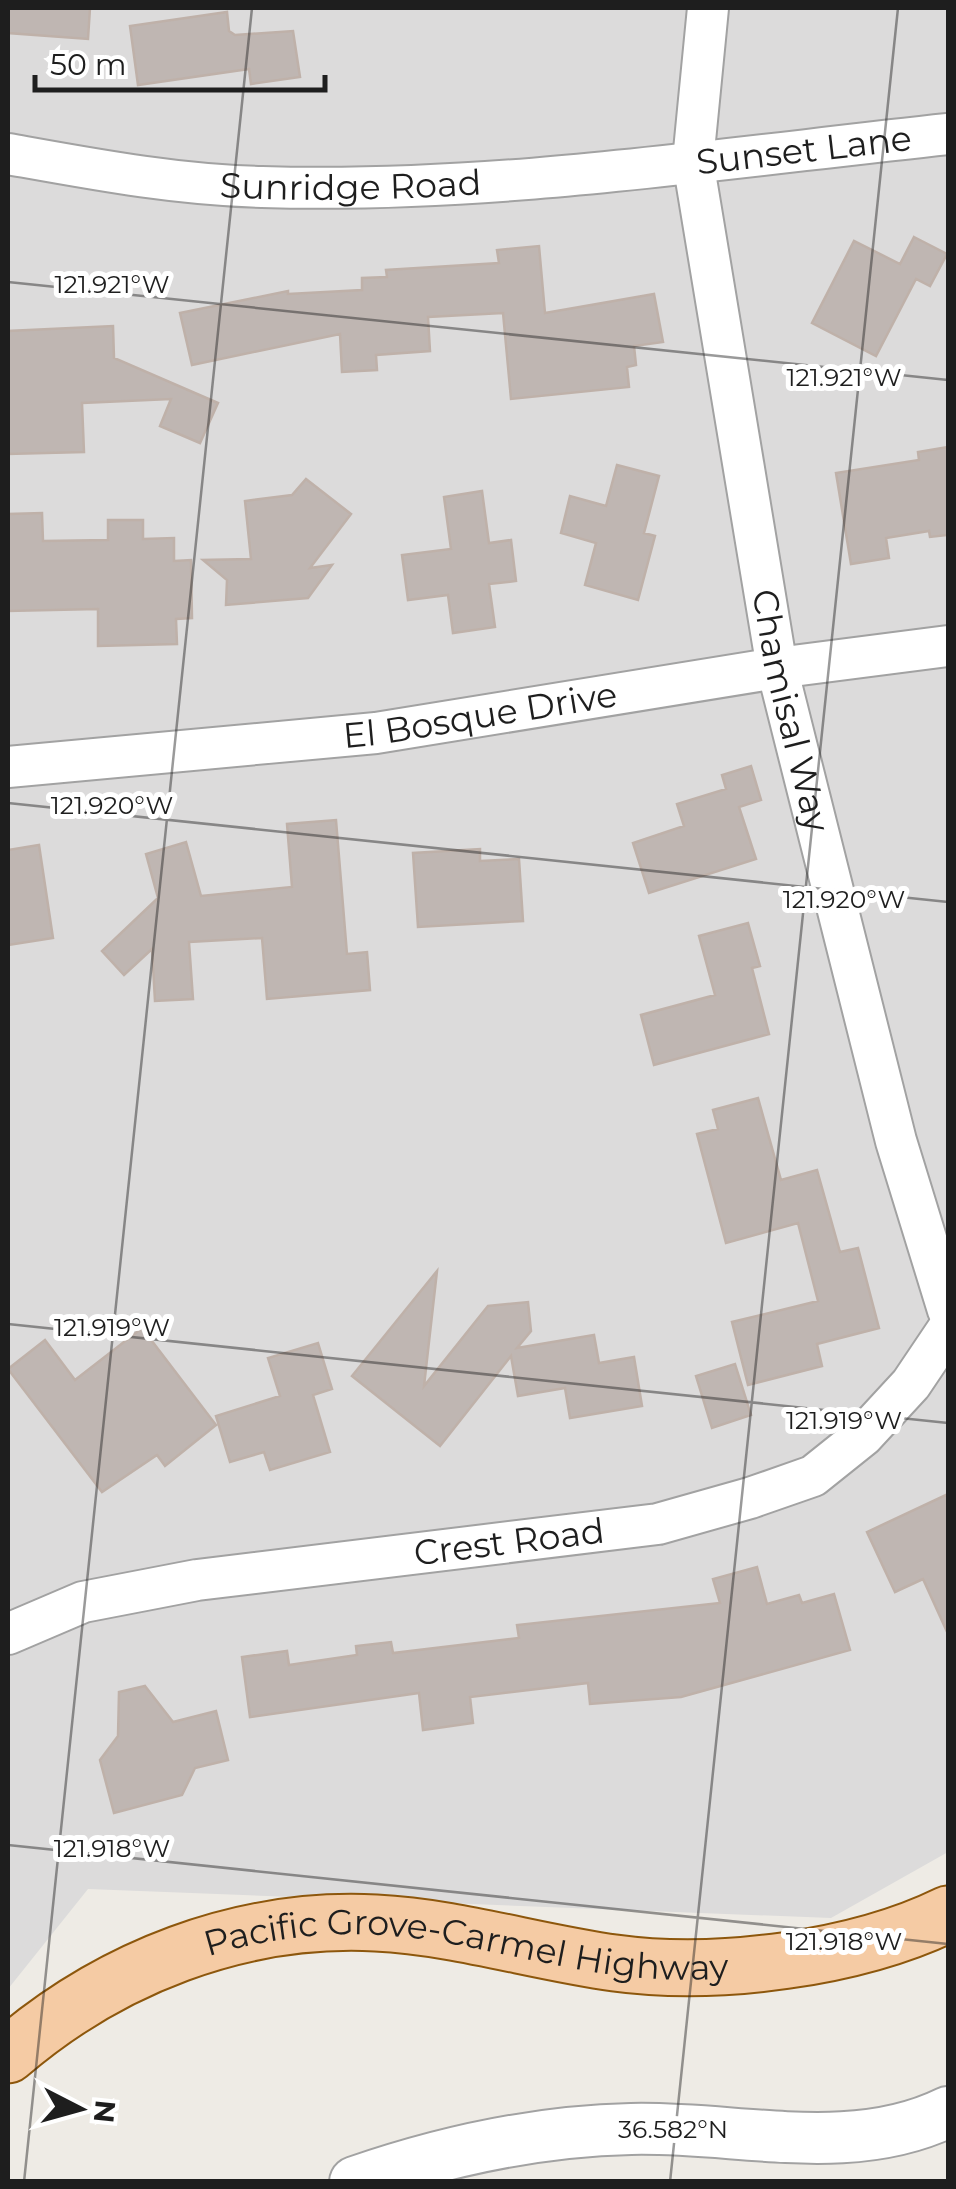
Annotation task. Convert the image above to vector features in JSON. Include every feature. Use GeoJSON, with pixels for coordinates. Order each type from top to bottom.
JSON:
{"type":"FeatureCollection","features":[{"type":"Feature","properties":{"kind":"main road","name":"Pacific Grove-Carmel Highway"},"geometry":{"type":"LineString","coordinates":[[8,2055],[58,2015],[132,1971],[194,1948],[288,1928],[371,1922],[619,1964],[705,1967],[864,1944],[948,1914]]}},
{"type":"Feature","properties":{"kind":"street","name":"Sunset Lane"},"geometry":{"type":"LineString","coordinates":[[708,8],[694,161],[948,134]]}},
{"type":"Feature","properties":{"kind":"street","name":"Sunridge Road"},"geometry":{"type":"LineString","coordinates":[[8,154],[188,183],[277,188],[479,181],[694,161]]}},
{"type":"Feature","properties":{"kind":"street","name":"Chamisal Way"},"geometry":{"type":"LineString","coordinates":[[694,161],[776,668],[896,1140],[948,1310]]}},
{"type":"Feature","properties":{"kind":"street","name":"El Bosque Drive"},"geometry":{"type":"LineString","coordinates":[[8,767],[376,732],[776,668],[948,646]]}},
{"type":"Feature","properties":{"kind":"street","name":"Crest Road"},"geometry":{"type":"LineString","coordinates":[[8,1634],[83,1602],[197,1580],[658,1524],[750,1498],[812,1476],[863,1436],[911,1384],[948,1330]]}},
{"type":"Feature","properties":{"kind":"street"},"geometry":{"type":"LineString","coordinates":[[355,2182],[515,2140],[632,2129],[828,2138],[898,2128],[948,2112]]}},
{"type":"Feature","properties":{"kind":"shaded area"},"geometry":{"type":"Polygon","coordinates":[[[8,8],[948,8],[948,1852],[831,1918],[88,1889],[8,1989],[8,8]]]}},
{"type":"Feature","properties":{"kind":"building"},"geometry":{"type":"Polygon","coordinates":[[[8,8],[90,8],[88,39],[8,33],[8,8]]]}},
{"type":"Feature","properties":{"kind":"building"},"geometry":{"type":"Polygon","coordinates":[[[227,12],[229,31],[235,35],[293,31],[300,77],[251,84],[249,69],[138,85],[130,26],[227,12]]]}},
{"type":"Feature","properties":{"kind":"building"},"geometry":{"type":"Polygon","coordinates":[[[914,237],[947,254],[930,286],[916,279],[876,356],[812,323],[854,241],[900,264],[914,237]]]}},
{"type":"Feature","properties":{"kind":"building"},"geometry":{"type":"Polygon","coordinates":[[[539,246],[545,313],[654,294],[663,342],[634,346],[636,365],[627,367],[629,387],[511,399],[503,313],[428,317],[430,351],[376,355],[377,370],[342,372],[340,334],[192,365],[180,313],[288,291],[362,290],[362,278],[387,277],[386,270],[499,263],[497,250],[539,246]]]}},
{"type":"Feature","properties":{"kind":"building"},"geometry":{"type":"Polygon","coordinates":[[[113,326],[114,358],[218,403],[200,443],[160,426],[171,399],[82,403],[84,452],[8,454],[8,331],[113,326]]]}},
{"type":"Feature","properties":{"kind":"building"},"geometry":{"type":"Polygon","coordinates":[[[948,447],[948,535],[930,537],[929,531],[886,538],[889,558],[851,564],[836,473],[919,460],[918,452],[948,447]]]}},
{"type":"Feature","properties":{"kind":"building"},"geometry":{"type":"Polygon","coordinates":[[[617,465],[659,476],[644,533],[655,536],[638,600],[585,585],[596,543],[561,533],[570,496],[606,506],[617,465]]]}},
{"type":"Feature","properties":{"kind":"building"},"geometry":{"type":"Polygon","coordinates":[[[306,479],[351,514],[310,568],[332,565],[308,598],[226,605],[227,580],[203,560],[251,559],[245,501],[292,495],[306,479]]]}},
{"type":"Feature","properties":{"kind":"building"},"geometry":{"type":"Polygon","coordinates":[[[482,491],[489,543],[511,540],[516,581],[489,584],[495,627],[453,633],[448,595],[408,600],[402,555],[451,549],[444,497],[482,491]]]}},
{"type":"Feature","properties":{"kind":"building"},"geometry":{"type":"Polygon","coordinates":[[[42,513],[43,541],[108,540],[108,520],[143,520],[143,539],[174,538],[174,561],[191,560],[192,618],[176,619],[177,644],[98,646],[98,609],[8,611],[8,514],[42,513]]]}},
{"type":"Feature","properties":{"kind":"building"},"geometry":{"type":"Polygon","coordinates":[[[751,766],[761,800],[739,807],[756,859],[649,893],[633,843],[684,826],[677,804],[726,789],[722,775],[751,766]]]}},
{"type":"Feature","properties":{"kind":"building"},"geometry":{"type":"Polygon","coordinates":[[[336,820],[347,954],[367,952],[370,990],[267,999],[262,938],[189,942],[193,999],[155,1001],[152,949],[124,975],[102,951],[158,898],[146,854],[186,842],[201,896],[292,887],[287,824],[336,820]]]}},
{"type":"Feature","properties":{"kind":"building"},"geometry":{"type":"Polygon","coordinates":[[[39,845],[53,938],[8,945],[8,850],[39,845]]]}},
{"type":"Feature","properties":{"kind":"building"},"geometry":{"type":"Polygon","coordinates":[[[480,849],[480,861],[519,859],[523,921],[418,927],[413,853],[480,849]]]}},
{"type":"Feature","properties":{"kind":"building"},"geometry":{"type":"Polygon","coordinates":[[[748,923],[760,966],[752,968],[769,1034],[654,1065],[641,1015],[715,995],[699,936],[748,923]]]}},
{"type":"Feature","properties":{"kind":"building"},"geometry":{"type":"Polygon","coordinates":[[[758,1098],[781,1180],[817,1170],[840,1252],[858,1248],[879,1328],[817,1344],[822,1366],[748,1385],[732,1322],[818,1301],[798,1223],[726,1243],[697,1134],[718,1129],[713,1110],[758,1098]]]}},
{"type":"Feature","properties":{"kind":"building"},"geometry":{"type":"Polygon","coordinates":[[[437,1271],[424,1386],[488,1306],[528,1302],[531,1331],[517,1348],[594,1335],[599,1363],[634,1357],[642,1406],[570,1418],[565,1388],[518,1396],[511,1356],[440,1446],[352,1376],[437,1271]]]}},
{"type":"Feature","properties":{"kind":"building"},"geometry":{"type":"Polygon","coordinates":[[[142,1328],[216,1425],[165,1466],[157,1455],[102,1492],[8,1369],[45,1340],[75,1380],[142,1328]]]}},
{"type":"Feature","properties":{"kind":"building"},"geometry":{"type":"Polygon","coordinates":[[[318,1343],[332,1389],[313,1395],[330,1452],[270,1470],[264,1452],[230,1462],[216,1416],[280,1396],[268,1358],[318,1343]]]}},
{"type":"Feature","properties":{"kind":"building"},"geometry":{"type":"Polygon","coordinates":[[[735,1364],[751,1415],[712,1428],[696,1376],[735,1364]]]}},
{"type":"Feature","properties":{"kind":"building"},"geometry":{"type":"Polygon","coordinates":[[[948,1494],[948,1634],[923,1579],[895,1592],[867,1532],[948,1494]]]}},
{"type":"Feature","properties":{"kind":"building"},"geometry":{"type":"Polygon","coordinates":[[[757,1567],[767,1604],[799,1595],[802,1603],[834,1594],[850,1650],[681,1697],[590,1704],[588,1683],[470,1697],[473,1723],[423,1730],[419,1693],[250,1717],[242,1657],[287,1651],[289,1665],[357,1655],[356,1646],[391,1642],[393,1653],[519,1638],[517,1625],[720,1603],[713,1579],[757,1567]]]}},
{"type":"Feature","properties":{"kind":"building"},"geometry":{"type":"Polygon","coordinates":[[[145,1686],[173,1722],[216,1711],[228,1760],[195,1768],[182,1795],[114,1813],[100,1760],[118,1736],[119,1692],[145,1686]]]}}]}
